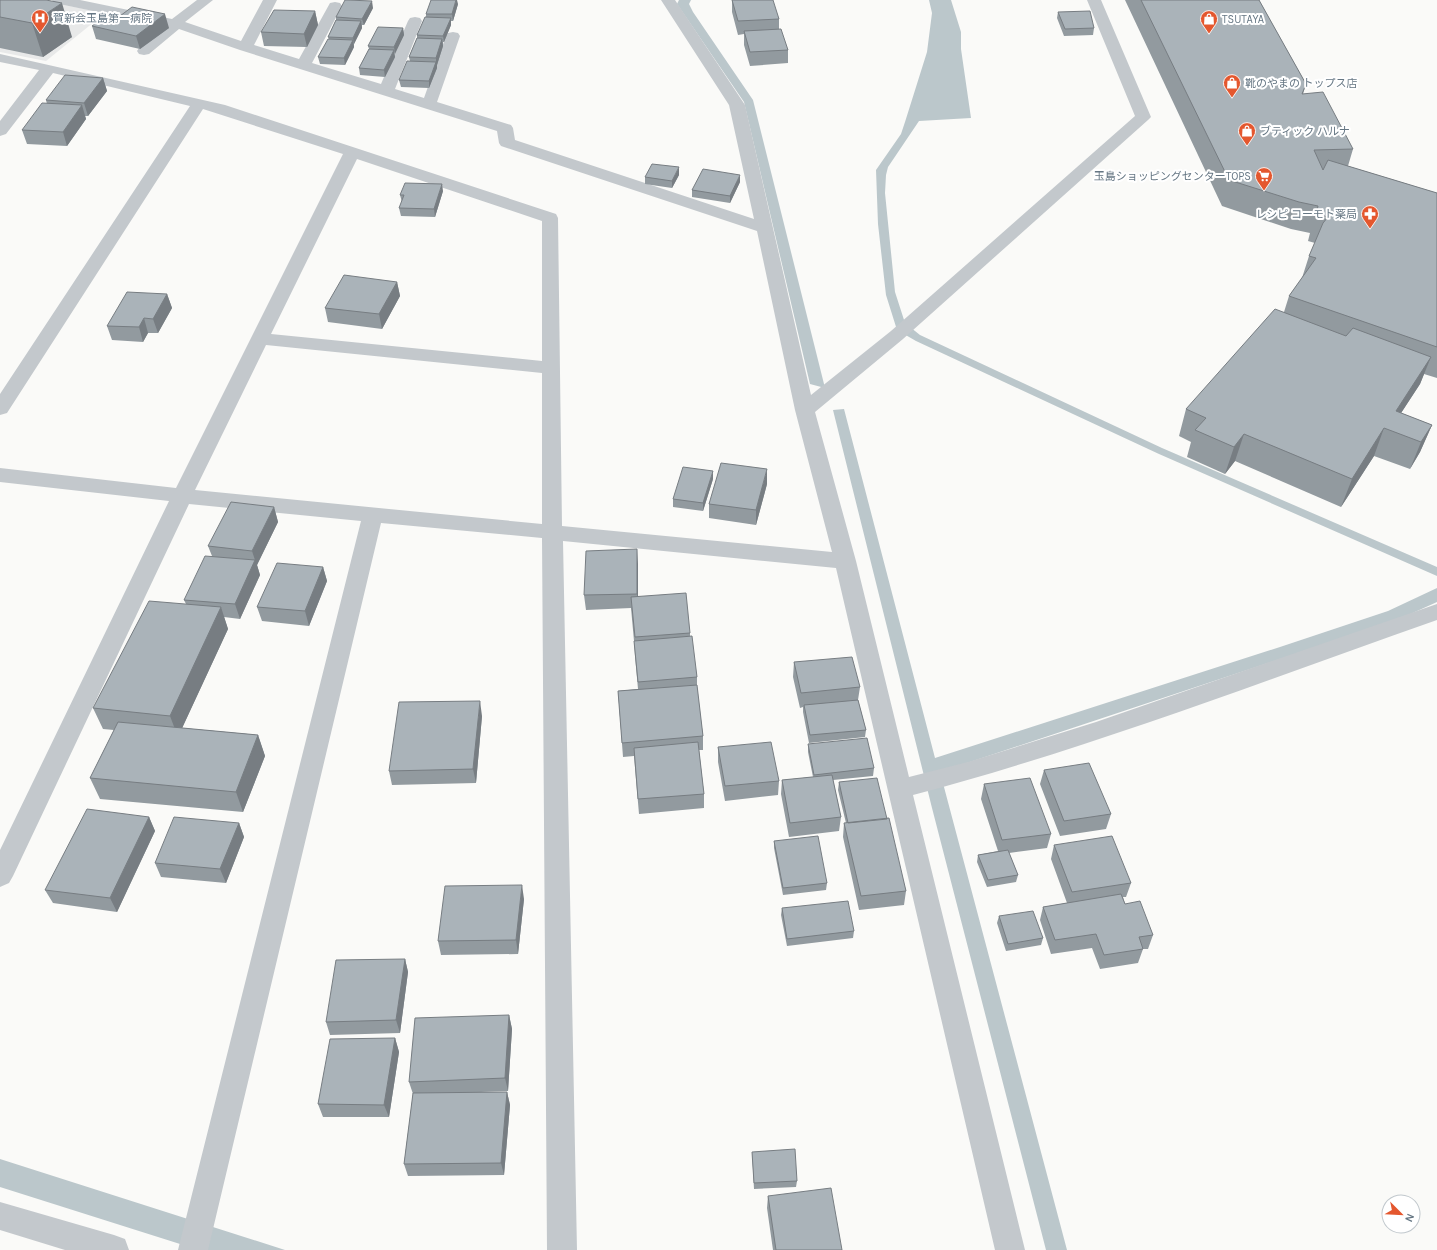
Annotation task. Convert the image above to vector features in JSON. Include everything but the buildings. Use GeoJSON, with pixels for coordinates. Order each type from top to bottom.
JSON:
{"type":"FeatureCollection","features":[{"type":"Feature","properties":{"kind":"street"},"geometry":{"type":"LineString","coordinates":[[59,0],[176,23],[246,47],[505,128],[507,143],[765,228]]}},
{"type":"Feature","properties":{"kind":"street"},"geometry":{"type":"LineString","coordinates":[[118,12],[133,0]]}},
{"type":"Feature","properties":{"kind":"street"},"geometry":{"type":"LineString","coordinates":[[144,51],[176,23],[206,0]]}},
{"type":"Feature","properties":{"kind":"street"},"geometry":{"type":"LineString","coordinates":[[246,47],[270,0]]}},
{"type":"Feature","properties":{"kind":"street"},"geometry":{"type":"LineString","coordinates":[[668,0],[737,105],[805,410],[845,562],[1010,1250]]}},
{"type":"Feature","properties":{"kind":"street"},"geometry":{"type":"LineString","coordinates":[[805,410],[904,330],[1143,117],[1094,0]]}},
{"type":"Feature","properties":{"kind":"street"},"geometry":{"type":"LineString","coordinates":[[303,65],[334,6]]}},
{"type":"Feature","properties":{"kind":"street"},"geometry":{"type":"LineString","coordinates":[[386,91],[415,21]]}},
{"type":"Feature","properties":{"kind":"street"},"geometry":{"type":"LineString","coordinates":[[429,104],[453,36]]}},
{"type":"Feature","properties":{"kind":"street"},"geometry":{"type":"LineString","coordinates":[[0,58],[220,108],[550,218],[552,532],[562,1250]]}},
{"type":"Feature","properties":{"kind":"street"},"geometry":{"type":"LineString","coordinates":[[0,131],[49,68]]}},
{"type":"Feature","properties":{"kind":"street"},"geometry":{"type":"LineString","coordinates":[[0,409],[199,103]]}},
{"type":"Feature","properties":{"kind":"street"},"geometry":{"type":"LineString","coordinates":[[0,876],[182,496],[352,152]]}},
{"type":"Feature","properties":{"kind":"street"},"geometry":{"type":"LineString","coordinates":[[260,338],[551,368]]}},
{"type":"Feature","properties":{"kind":"street"},"geometry":{"type":"LineString","coordinates":[[0,475],[182,496],[845,562]]}},
{"type":"Feature","properties":{"kind":"street"},"geometry":{"type":"LineString","coordinates":[[193,1250],[373,515]]}},
{"type":"Feature","properties":{"kind":"street"},"geometry":{"type":"LineString","coordinates":[[900,789],[964,773],[1145,715],[1437,612]]}},
{"type":"Feature","properties":{"kind":"street"},"geometry":{"type":"LineString","coordinates":[[0,1216],[114,1250]]}},
{"type":"Feature","properties":{"kind":"shaded area","name":"賀新会玉島第一病院"},"geometry":{"type":"Polygon","coordinates":[[[0,0],[38,0],[105,13],[46,61],[0,52],[0,0]]]}},
{"type":"Feature","properties":{"kind":"shaded area"},"geometry":{"type":"Polygon","coordinates":[[[679,0],[691,0],[689,4],[693,12],[753,100],[825,388],[810,384],[744,102],[677,4],[679,0]]]}},
{"type":"Feature","properties":{"kind":"shaded area"},"geometry":{"type":"Polygon","coordinates":[[[929,0],[951,0],[961,32],[961,49],[971,118],[919,121],[888,167],[885,193],[895,292],[905,323],[920,335],[1162,448],[1437,567],[1437,576],[1159,454],[916,341],[897,330],[886,295],[878,224],[876,170],[901,134],[927,52],[932,13],[929,0]]]}},
{"type":"Feature","properties":{"kind":"shaded area"},"geometry":{"type":"Polygon","coordinates":[[[844,409],[935,758],[1388,611],[1437,588],[1437,602],[1395,621],[940,772],[1067,1250],[1046,1250],[932,808],[833,410],[844,409]]]}},
{"type":"Feature","properties":{"kind":"shaded area"},"geometry":{"type":"Polygon","coordinates":[[[0,1159],[285,1250],[199,1250],[0,1187],[0,1159]]]}},
{"type":"Feature","properties":{"kind":"place","name":"賀新会玉島第一病院"},"geometry":{"type":"Point","coordinates":[40,33]}},
{"type":"Feature","properties":{"kind":"place","name":"TSUTAYA"},"geometry":{"type":"Point","coordinates":[1209,34]}},
{"type":"Feature","properties":{"kind":"place","name":"靴のやまの トップス店"},"geometry":{"type":"Point","coordinates":[1232,98]}},
{"type":"Feature","properties":{"kind":"place","name":"ブティック ハルナ"},"geometry":{"type":"Point","coordinates":[1247,146]}},
{"type":"Feature","properties":{"kind":"place","name":"玉島ショッピングセンターTOPS"},"geometry":{"type":"Point","coordinates":[1264,191]}},
{"type":"Feature","properties":{"kind":"place","name":"レシピ コーモト薬局"},"geometry":{"type":"Point","coordinates":[1370,229]}}]}
